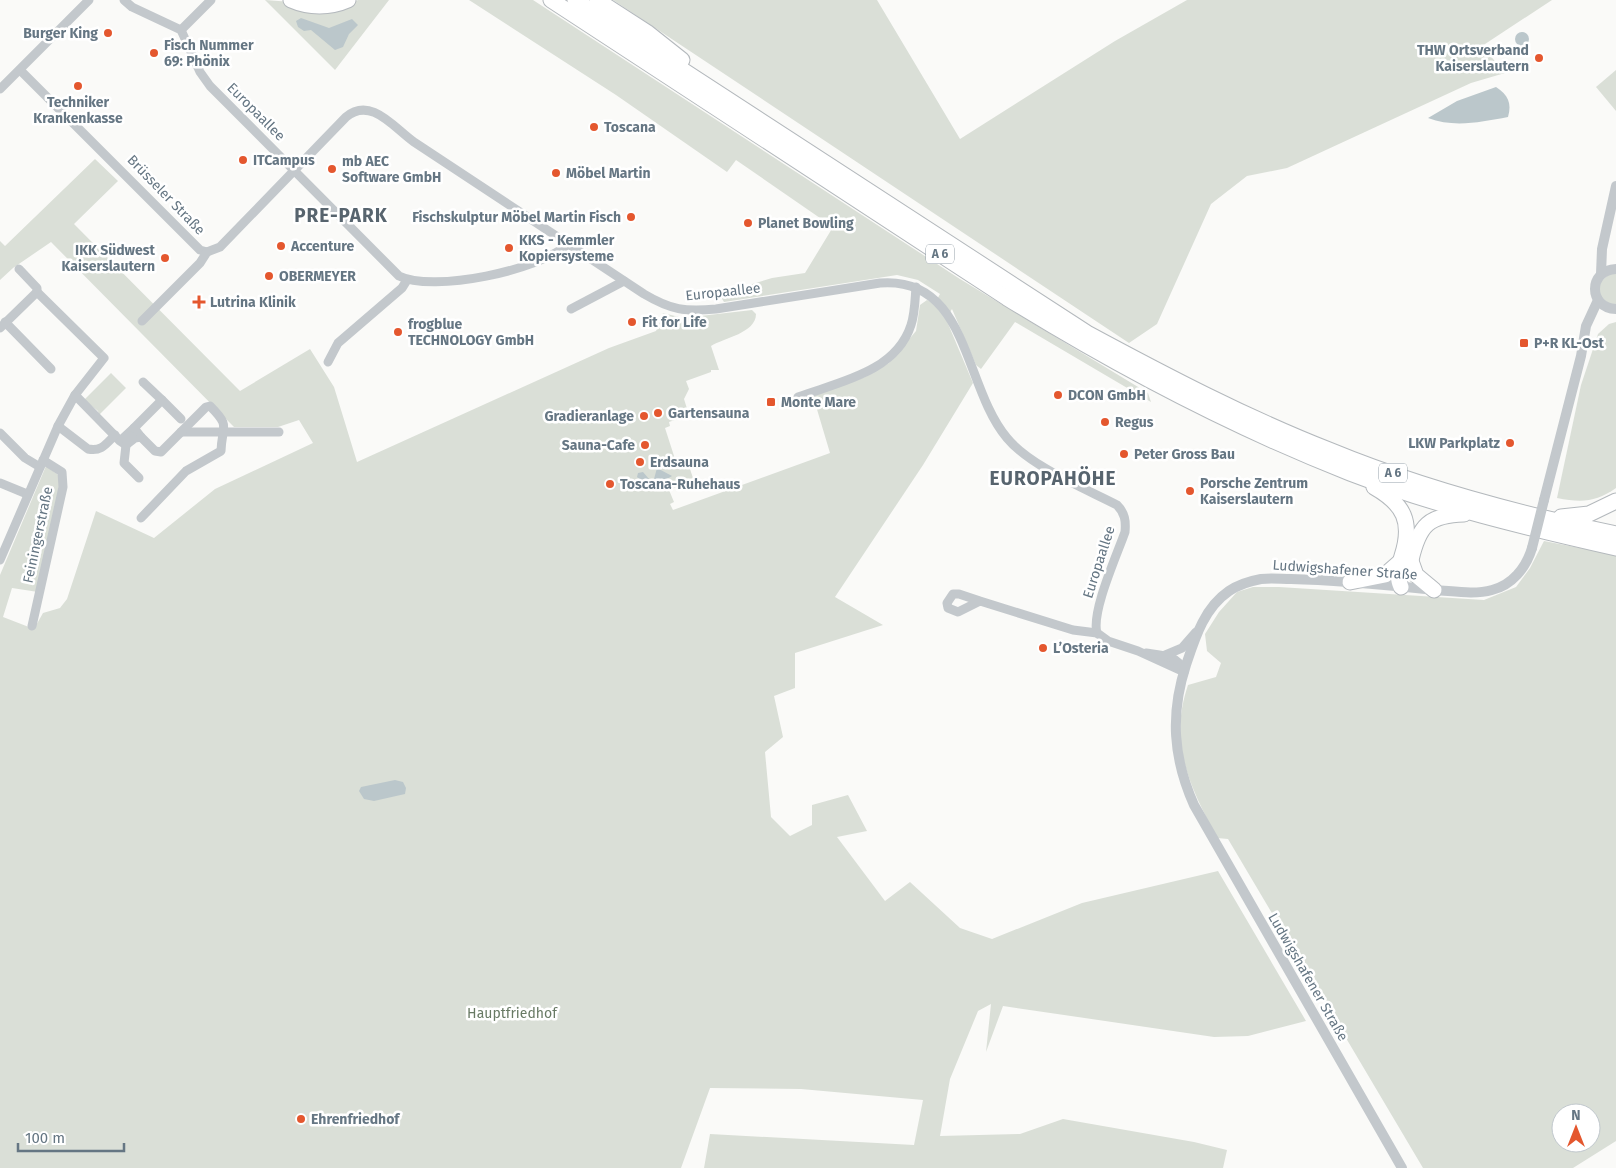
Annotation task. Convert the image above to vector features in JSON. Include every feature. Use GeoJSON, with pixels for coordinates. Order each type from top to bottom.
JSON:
{"type":"FeatureCollection","features":[{"type":"Feature","properties":{"kind":"highway"},"geometry":{"type":"LineString","coordinates":[[291,0],[315,6],[329,6],[348,0]]}},
{"type":"Feature","properties":{"kind":"highway"},"geometry":{"type":"LineString","coordinates":[[313,0],[324,0]]}},
{"type":"Feature","properties":{"kind":"highway","name":"A 6"},"geometry":{"type":"LineString","coordinates":[[551,0],[1080,343],[1179,397],[1259,435],[1351,473],[1476,513],[1616,548]]}},
{"type":"Feature","properties":{"kind":"highway","name":"A 6"},"geometry":{"type":"LineString","coordinates":[[575,0],[1078,328],[1151,368],[1223,403],[1329,450],[1414,480],[1524,514],[1616,534]]}},
{"type":"Feature","properties":{"kind":"highway"},"geometry":{"type":"LineString","coordinates":[[597,0],[648,33],[684,62],[711,90]]}},
{"type":"Feature","properties":{"kind":"highway"},"geometry":{"type":"LineString","coordinates":[[1351,473],[1390,497],[1403,513],[1407,536],[1407,577],[1401,587]]}},
{"type":"Feature","properties":{"kind":"highway"},"geometry":{"type":"LineString","coordinates":[[1524,514],[1580,516],[1596,512],[1616,501]]}},
{"type":"Feature","properties":{"kind":"highway"},"geometry":{"type":"LineString","coordinates":[[1350,582],[1385,575],[1406,561],[1420,533],[1430,521],[1443,515],[1476,513]]}},
{"type":"Feature","properties":{"kind":"highway"},"geometry":{"type":"LineString","coordinates":[[1406,561],[1416,575],[1434,590]]}},
{"type":"Feature","properties":{"kind":"street"},"geometry":{"type":"LineString","coordinates":[[0,89],[89,0]]}},
{"type":"Feature","properties":{"kind":"street"},"geometry":{"type":"LineString","coordinates":[[124,0],[132,7],[180,30],[211,0]]}},
{"type":"Feature","properties":{"kind":"street","name":"Europaallee"},"geometry":{"type":"LineString","coordinates":[[180,30],[200,72],[210,86],[295,171],[352,113],[365,109],[372,110],[414,142],[664,306],[692,312],[880,283],[899,282],[916,287],[929,294],[949,315],[984,400],[996,425],[1007,439],[1030,459],[1117,505],[1122,510],[1125,520],[1125,532],[1098,609],[1097,633]]}},
{"type":"Feature","properties":{"kind":"street","name":"Brüsseler Straße"},"geometry":{"type":"LineString","coordinates":[[20,70],[200,250],[207,252],[220,247],[295,171]]}},
{"type":"Feature","properties":{"kind":"street"},"geometry":{"type":"LineString","coordinates":[[295,171],[380,259],[399,276],[407,280],[436,282],[481,277],[554,255],[568,244]]}},
{"type":"Feature","properties":{"kind":"street"},"geometry":{"type":"LineString","coordinates":[[1615,309],[1606,307],[1598,300],[1594,286],[1601,274],[1602,249],[1616,186]]}},
{"type":"Feature","properties":{"kind":"street"},"geometry":{"type":"LineString","coordinates":[[1601,274],[1616,269],[1609,260],[1605,238]]}},
{"type":"Feature","properties":{"kind":"street"},"geometry":{"type":"LineString","coordinates":[[142,321],[200,263],[207,252]]}},
{"type":"Feature","properties":{"kind":"street"},"geometry":{"type":"LineString","coordinates":[[0,560],[58,426],[75,395],[104,358],[37,292],[37,288],[19,269]]}},
{"type":"Feature","properties":{"kind":"street"},"geometry":{"type":"LineString","coordinates":[[328,362],[338,343],[402,288],[407,280]]}},
{"type":"Feature","properties":{"kind":"street"},"geometry":{"type":"LineString","coordinates":[[571,309],[624,281]]}},
{"type":"Feature","properties":{"kind":"street"},"geometry":{"type":"LineString","coordinates":[[798,397],[868,371],[890,357],[909,330],[916,287]]}},
{"type":"Feature","properties":{"kind":"street"},"geometry":{"type":"LineString","coordinates":[[37,292],[3,325],[51,369]]}},
{"type":"Feature","properties":{"kind":"street","name":"Ludwigshafener Straße"},"geometry":{"type":"LineString","coordinates":[[1402,1168],[1217,845],[1185,785],[1177,752],[1174,721],[1178,692],[1200,627],[1219,600],[1230,590],[1248,582],[1268,579],[1350,582],[1478,592],[1499,588],[1512,579],[1524,567],[1532,548],[1581,356],[1586,326],[1598,300]]}},
{"type":"Feature","properties":{"kind":"street","name":"Ludwigshafener Straße"},"geometry":{"type":"LineString","coordinates":[[1581,356],[1595,320],[1602,312],[1615,309]]}},
{"type":"Feature","properties":{"kind":"street"},"geometry":{"type":"LineString","coordinates":[[143,382],[181,419]]}},
{"type":"Feature","properties":{"kind":"street"},"geometry":{"type":"LineString","coordinates":[[75,395],[120,440],[124,463],[139,478]]}},
{"type":"Feature","properties":{"kind":"street"},"geometry":{"type":"LineString","coordinates":[[58,426],[88,449],[101,450],[120,440],[162,400]]}},
{"type":"Feature","properties":{"kind":"street"},"geometry":{"type":"LineString","coordinates":[[134,428],[155,451],[161,452],[206,407],[210,406],[224,420],[221,451],[186,471],[141,518]]}},
{"type":"Feature","properties":{"kind":"street"},"geometry":{"type":"LineString","coordinates":[[181,432],[279,432]]}},
{"type":"Feature","properties":{"kind":"street"},"geometry":{"type":"LineString","coordinates":[[0,433],[25,458],[41,464]]}},
{"type":"Feature","properties":{"kind":"street"},"geometry":{"type":"LineString","coordinates":[[120,440],[141,437]]}},
{"type":"Feature","properties":{"kind":"street","name":"Feiningerstraße"},"geometry":{"type":"LineString","coordinates":[[32,626],[63,487],[62,472],[58,468],[41,464]]}},
{"type":"Feature","properties":{"kind":"street"},"geometry":{"type":"LineString","coordinates":[[0,483],[27,494]]}},
{"type":"Feature","properties":{"kind":"street"},"geometry":{"type":"LineString","coordinates":[[980,601],[1073,630],[1097,633],[1108,641],[1184,672]]}},
{"type":"Feature","properties":{"kind":"street"},"geometry":{"type":"LineString","coordinates":[[1163,656],[1182,648],[1200,627]]}},
{"type":"Feature","properties":{"kind":"street"},"geometry":{"type":"LineString","coordinates":[[1138,652],[1177,660],[1184,672]]}},
{"type":"Feature","properties":{"kind":"green space"},"geometry":{"type":"Polygon","coordinates":[[[265,0],[345,6],[358,0],[389,0],[335,70],[265,0]]]}},
{"type":"Feature","properties":{"kind":"green space","name":"Hauptfriedhof"},"geometry":{"type":"Polygon","coordinates":[[[469,0],[533,0],[960,279],[1148,393],[1151,402],[1015,322],[981,369],[976,365],[952,309],[946,319],[973,383],[923,465],[835,597],[883,625],[795,653],[795,688],[774,696],[783,737],[765,752],[771,817],[790,836],[812,825],[812,805],[848,795],[867,831],[837,837],[885,901],[910,882],[960,928],[992,939],[1082,903],[1218,871],[1306,1021],[1248,1036],[1214,1037],[1003,1006],[986,1052],[991,1004],[978,1011],[950,1079],[940,1136],[1020,1134],[1063,1119],[1194,1142],[1227,1150],[1223,1168],[704,1168],[710,1134],[914,1145],[923,1100],[801,1089],[710,1088],[681,1168],[0,1168],[0,575],[46,466],[61,477],[38,592],[12,588],[3,617],[34,629],[43,613],[60,608],[67,599],[96,511],[154,538],[215,489],[313,443],[299,420],[278,427],[234,427],[51,242],[13,268],[0,280],[0,241],[5,246],[95,159],[118,181],[74,224],[240,391],[310,349],[334,387],[357,462],[609,348],[656,331],[663,313],[683,318],[752,310],[756,314],[755,321],[751,326],[711,346],[719,370],[711,370],[711,372],[686,381],[689,389],[684,399],[689,415],[669,422],[670,426],[665,428],[675,459],[681,457],[684,465],[688,463],[694,481],[669,490],[674,502],[670,504],[673,510],[830,453],[813,396],[865,377],[889,363],[916,331],[920,305],[927,300],[935,303],[940,294],[918,280],[897,275],[724,302],[719,294],[772,278],[805,273],[833,227],[736,160],[727,172],[616,95],[469,0]]]}},
{"type":"Feature","properties":{"kind":"green space"},"geometry":{"type":"Polygon","coordinates":[[[613,0],[877,0],[960,139],[1115,41],[1187,0],[1552,0],[1482,46],[1505,73],[1471,83],[1287,168],[1247,176],[1211,204],[1157,324],[1129,343],[613,0]]]}},
{"type":"Feature","properties":{"kind":"green space"},"geometry":{"type":"Polygon","coordinates":[[[1616,70],[1616,111],[1596,87],[1616,70]]]}},
{"type":"Feature","properties":{"kind":"green space"},"geometry":{"type":"Polygon","coordinates":[[[1612,272],[1616,272],[1616,305],[1609,304],[1600,296],[1599,283],[1612,272]]]}},
{"type":"Feature","properties":{"kind":"green space"},"geometry":{"type":"Polygon","coordinates":[[[1616,322],[1616,488],[1595,499],[1574,501],[1557,498],[1581,385],[1598,334],[1609,324],[1616,322]]]}},
{"type":"Feature","properties":{"kind":"green space"},"geometry":{"type":"Polygon","coordinates":[[[111,373],[126,388],[99,415],[98,411],[84,400],[111,373]]]}},
{"type":"Feature","properties":{"kind":"green space"},"geometry":{"type":"Polygon","coordinates":[[[1544,541],[1616,555],[1616,1141],[1601,1150],[1601,1103],[1551,1103],[1551,1153],[1597,1153],[1573,1168],[1423,1168],[1228,839],[1217,838],[1198,800],[1185,764],[1181,746],[1182,706],[1188,685],[1216,677],[1221,663],[1207,651],[1205,634],[1219,612],[1237,592],[1253,587],[1279,587],[1484,600],[1516,587],[1530,568],[1544,541]]]}},
{"type":"Feature","properties":{"kind":"shaded area"},"geometry":{"type":"Polygon","coordinates":[[[301,18],[329,28],[352,19],[358,25],[349,34],[343,47],[335,50],[311,30],[304,31],[298,27],[296,21],[301,18]]]}},
{"type":"Feature","properties":{"kind":"shaded area"},"geometry":{"type":"Polygon","coordinates":[[[1519,32],[1525,32],[1529,39],[1525,46],[1519,46],[1515,42],[1515,36],[1519,32]]]}},
{"type":"Feature","properties":{"kind":"shaded area"},"geometry":{"type":"Polygon","coordinates":[[[1496,87],[1504,93],[1508,100],[1510,108],[1508,117],[1458,123],[1448,123],[1428,118],[1457,101],[1496,87]]]}},
{"type":"Feature","properties":{"kind":"shaded area"},"geometry":{"type":"Polygon","coordinates":[[[657,468],[672,476],[654,482],[640,480],[637,477],[638,473],[643,472],[649,479],[654,479],[657,468]]]}},
{"type":"Feature","properties":{"kind":"shaded area"},"geometry":{"type":"Polygon","coordinates":[[[395,780],[403,782],[406,788],[405,794],[374,801],[364,799],[359,791],[361,787],[395,780]]]}},
{"type":"Feature","properties":{"kind":"place","name":"Burger King"},"geometry":{"type":"Point","coordinates":[108,33]}},
{"type":"Feature","properties":{"kind":"place","name":"Fisch Nummer 69: Phönix"},"geometry":{"type":"Point","coordinates":[154,53]}},
{"type":"Feature","properties":{"kind":"place","name":"THW Ortsverband Kaiserslautern"},"geometry":{"type":"Point","coordinates":[1539,58]}},
{"type":"Feature","properties":{"kind":"place","name":"Techniker Krankenkasse"},"geometry":{"type":"Point","coordinates":[78,86]}},
{"type":"Feature","properties":{"kind":"place","name":"Toscana"},"geometry":{"type":"Point","coordinates":[594,127]}},
{"type":"Feature","properties":{"kind":"place","name":"ITCampus"},"geometry":{"type":"Point","coordinates":[243,160]}},
{"type":"Feature","properties":{"kind":"place","name":"mb AEC Software GmbH"},"geometry":{"type":"Point","coordinates":[332,169]}},
{"type":"Feature","properties":{"kind":"place","name":"Möbel Martin"},"geometry":{"type":"Point","coordinates":[556,173]}},
{"type":"Feature","properties":{"kind":"place","name":"Fischskulptur Möbel Martin Fisch"},"geometry":{"type":"Point","coordinates":[631,217]}},
{"type":"Feature","properties":{"kind":"place","name":"Planet Bowling"},"geometry":{"type":"Point","coordinates":[748,223]}},
{"type":"Feature","properties":{"kind":"place","name":"Accenture"},"geometry":{"type":"Point","coordinates":[281,246]}},
{"type":"Feature","properties":{"kind":"place","name":"KKS - Kemmler Kopiersysteme"},"geometry":{"type":"Point","coordinates":[509,248]}},
{"type":"Feature","properties":{"kind":"place","name":"IKK Südwest Kaiserslautern"},"geometry":{"type":"Point","coordinates":[165,258]}},
{"type":"Feature","properties":{"kind":"place","name":"OBERMEYER"},"geometry":{"type":"Point","coordinates":[269,276]}},
{"type":"Feature","properties":{"kind":"place","name":"Lutrina Klinik"},"geometry":{"type":"Point","coordinates":[199,302]}},
{"type":"Feature","properties":{"kind":"place","name":"Fit for Life"},"geometry":{"type":"Point","coordinates":[632,322]}},
{"type":"Feature","properties":{"kind":"place","name":"frogblue TECHNOLOGY GmbH"},"geometry":{"type":"Point","coordinates":[398,332]}},
{"type":"Feature","properties":{"kind":"place","name":"P+R KL-Ost"},"geometry":{"type":"Point","coordinates":[1524,343]}},
{"type":"Feature","properties":{"kind":"place","name":"DCON GmbH"},"geometry":{"type":"Point","coordinates":[1058,395]}},
{"type":"Feature","properties":{"kind":"place","name":"Monte Mare"},"geometry":{"type":"Point","coordinates":[771,402]}},
{"type":"Feature","properties":{"kind":"place","name":"Gartensauna"},"geometry":{"type":"Point","coordinates":[658,413]}},
{"type":"Feature","properties":{"kind":"place","name":"Gradieranlage"},"geometry":{"type":"Point","coordinates":[644,416]}},
{"type":"Feature","properties":{"kind":"place","name":"Regus"},"geometry":{"type":"Point","coordinates":[1105,422]}},
{"type":"Feature","properties":{"kind":"place","name":"LKW Parkplatz"},"geometry":{"type":"Point","coordinates":[1510,443]}},
{"type":"Feature","properties":{"kind":"place","name":"Sauna-Cafe"},"geometry":{"type":"Point","coordinates":[645,445]}},
{"type":"Feature","properties":{"kind":"place","name":"Peter Gross Bau"},"geometry":{"type":"Point","coordinates":[1124,454]}},
{"type":"Feature","properties":{"kind":"place","name":"Erdsauna"},"geometry":{"type":"Point","coordinates":[640,462]}},
{"type":"Feature","properties":{"kind":"place","name":"Toscana-Ruhehaus"},"geometry":{"type":"Point","coordinates":[610,484]}},
{"type":"Feature","properties":{"kind":"place","name":"Porsche Zentrum Kaiserslautern"},"geometry":{"type":"Point","coordinates":[1190,491]}},
{"type":"Feature","properties":{"kind":"place","name":"L’Osteria"},"geometry":{"type":"Point","coordinates":[1043,648]}},
{"type":"Feature","properties":{"kind":"place","name":"Ehrenfriedhof"},"geometry":{"type":"Point","coordinates":[301,1119]}},
{"type":"Feature","properties":{"kind":"district","name":"PRE-PARK"},"geometry":{"type":"Point","coordinates":[341,215]}},
{"type":"Feature","properties":{"kind":"district","name":"EUROPAHÖHE"},"geometry":{"type":"Point","coordinates":[1053,478]}}]}
